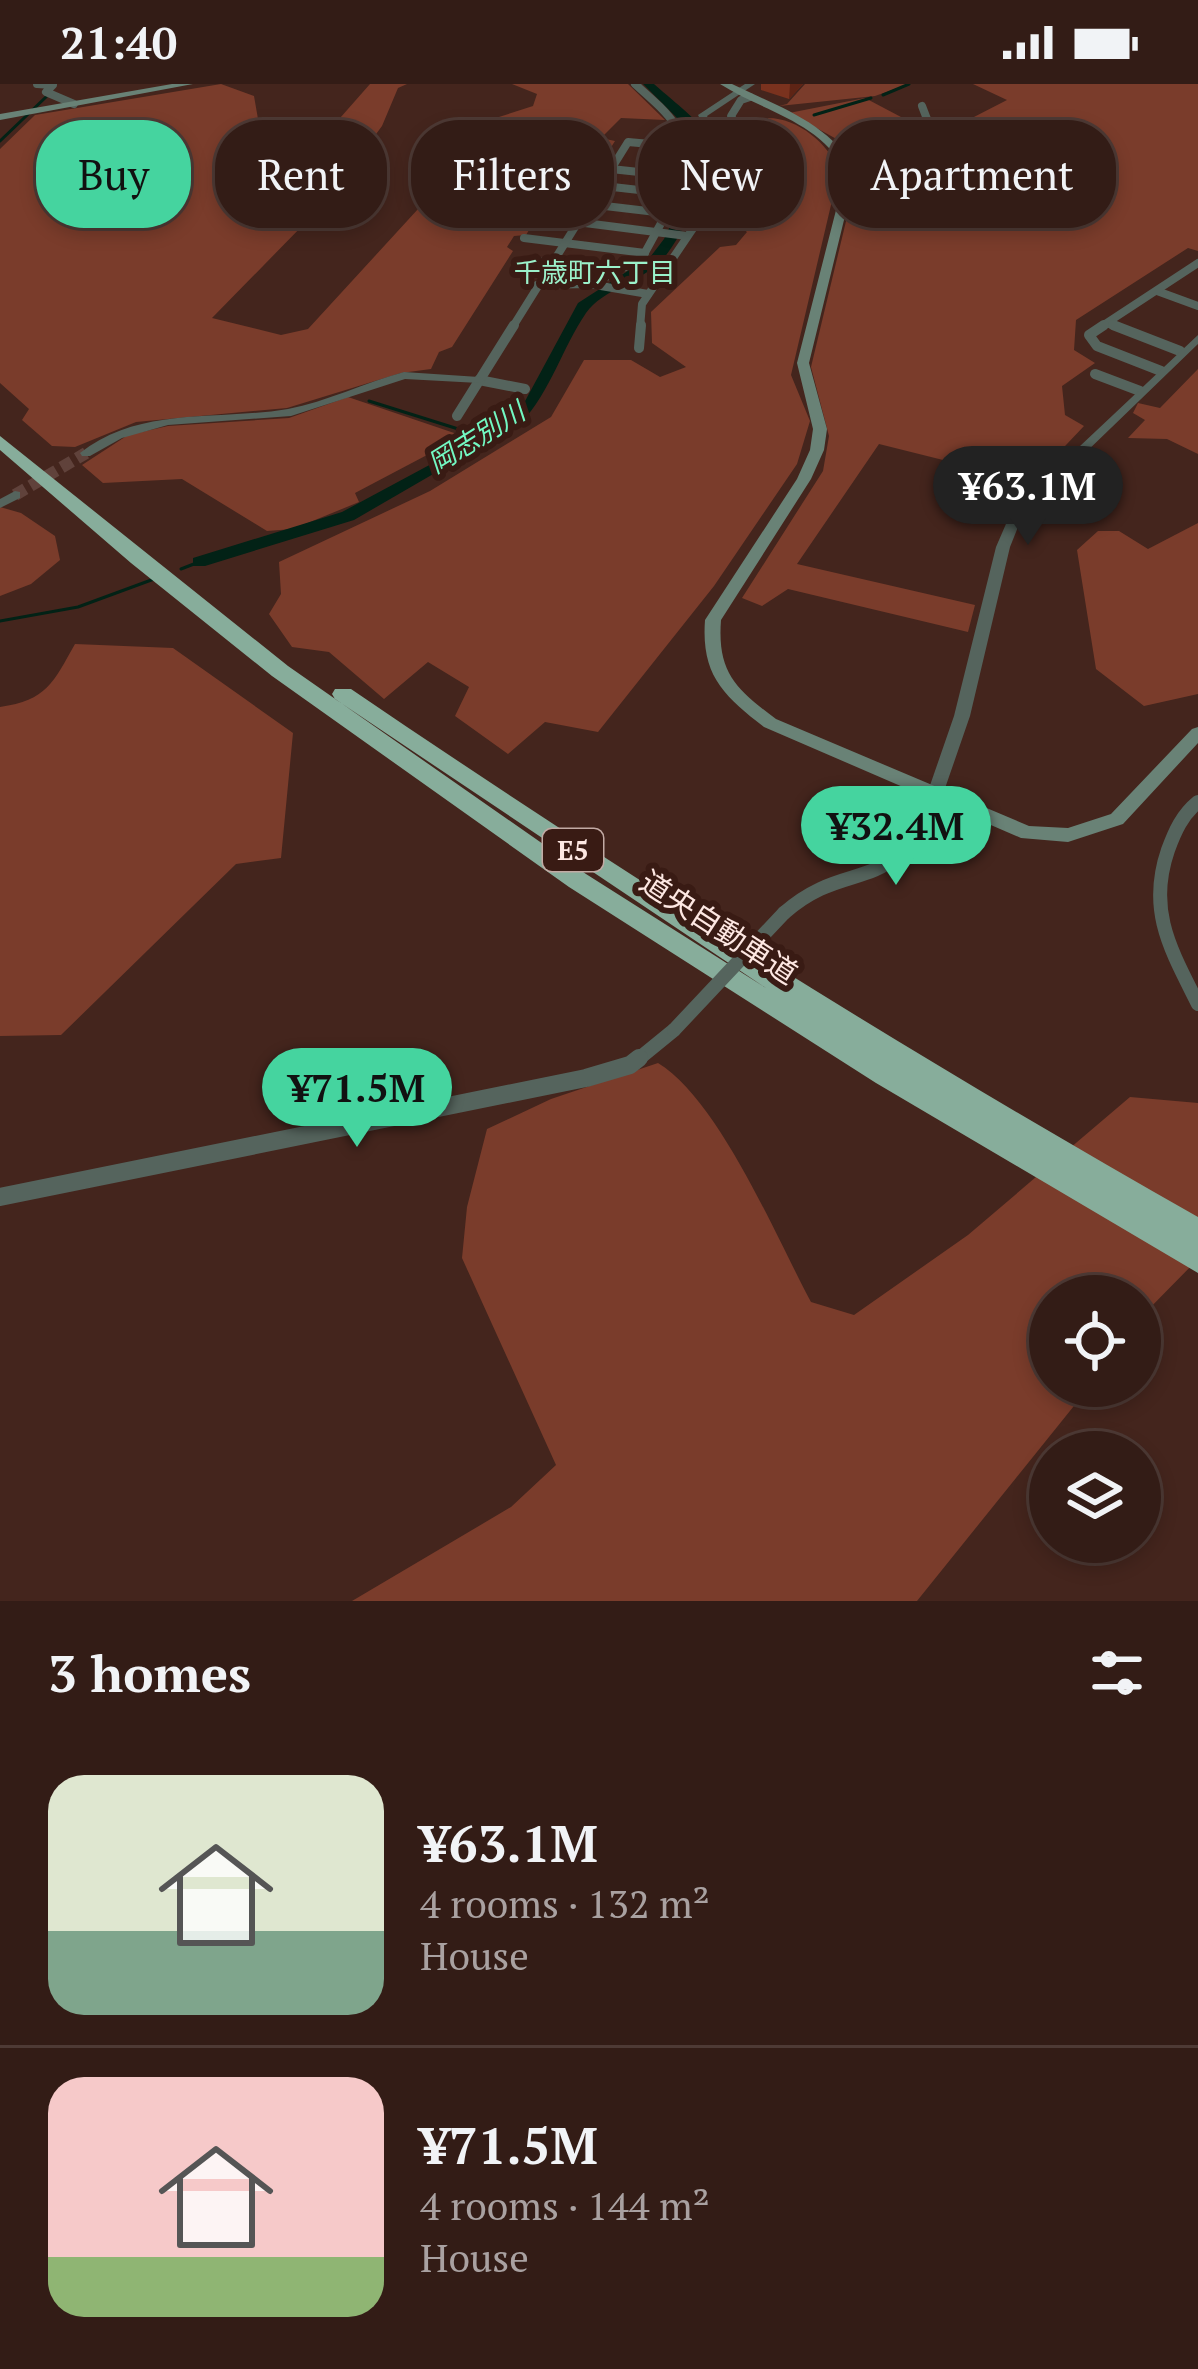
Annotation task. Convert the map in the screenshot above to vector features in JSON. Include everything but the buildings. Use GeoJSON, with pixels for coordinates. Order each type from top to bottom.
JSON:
{"type":"FeatureCollection","features":[{"type":"Feature","properties":{"kind":"highway","name":"道央自動車道"},"geometry":{"type":"LineString","coordinates":[[0,422],[233,614],[447,766],[1187,1240]]}},
{"type":"Feature","properties":{"kind":"highway","name":"道央自動車道"},"geometry":{"type":"LineString","coordinates":[[0,441],[141,562],[488,818],[869,1065],[1187,1240]]}},
{"type":"Feature","properties":{"kind":"main road"},"geometry":{"type":"LineString","coordinates":[[0,118],[188,84]]}},
{"type":"Feature","properties":{"kind":"main road"},"geometry":{"type":"LineString","coordinates":[[725,84],[747,91],[824,137],[846,158],[851,171],[803,364],[820,429],[817,450],[713,620],[713,659],[728,687],[770,723],[1027,833],[1086,832],[1117,819],[1198,734]]}},
{"type":"Feature","properties":{"kind":"street"},"geometry":{"type":"LineString","coordinates":[[37,84],[56,85]]}},
{"type":"Feature","properties":{"kind":"street"},"geometry":{"type":"LineString","coordinates":[[635,84],[675,120]]}},
{"type":"Feature","properties":{"kind":"street"},"geometry":{"type":"LineString","coordinates":[[56,85],[46,92],[74,104]]}},
{"type":"Feature","properties":{"kind":"street"},"geometry":{"type":"LineString","coordinates":[[701,120],[705,112],[747,91]]}},
{"type":"Feature","properties":{"kind":"street"},"geometry":{"type":"LineString","coordinates":[[733,120],[731,116],[747,91]]}},
{"type":"Feature","properties":{"kind":"street"},"geometry":{"type":"LineString","coordinates":[[922,106],[927,118],[923,120]]}},
{"type":"Feature","properties":{"kind":"street"},"geometry":{"type":"LineString","coordinates":[[614,163],[628,142],[638,143]]}},
{"type":"Feature","properties":{"kind":"street"},"geometry":{"type":"LineString","coordinates":[[614,227],[684,236]]}},
{"type":"Feature","properties":{"kind":"street"},"geometry":{"type":"LineString","coordinates":[[457,416],[573,228]]}},
{"type":"Feature","properties":{"kind":"street"},"geometry":{"type":"LineString","coordinates":[[595,285],[645,253],[661,228]]}},
{"type":"Feature","properties":{"kind":"street"},"geometry":{"type":"LineString","coordinates":[[639,348],[642,304],[690,228]]}},
{"type":"Feature","properties":{"kind":"street"},"geometry":{"type":"LineString","coordinates":[[524,238],[645,253]]}},
{"type":"Feature","properties":{"kind":"street"},"geometry":{"type":"LineString","coordinates":[[1161,371],[1088,337],[1198,261],[1183,254]]}},
{"type":"Feature","properties":{"kind":"street"},"geometry":{"type":"LineString","coordinates":[[536,261],[618,272]]}},
{"type":"Feature","properties":{"kind":"street"},"geometry":{"type":"LineString","coordinates":[[1180,276],[1198,282]]}},
{"type":"Feature","properties":{"kind":"street"},"geometry":{"type":"LineString","coordinates":[[537,285],[595,285],[648,293]]}},
{"type":"Feature","properties":{"kind":"street"},"geometry":{"type":"LineString","coordinates":[[1157,291],[1198,306]]}},
{"type":"Feature","properties":{"kind":"street"},"geometry":{"type":"LineString","coordinates":[[1109,324],[1180,351]]}},
{"type":"Feature","properties":{"kind":"street"},"geometry":{"type":"LineString","coordinates":[[0,1197],[586,1078],[630,1064],[674,1030],[809,892],[883,867],[916,840],[962,716],[1008,528],[1024,502],[1198,338]]}},
{"type":"Feature","properties":{"kind":"street"},"geometry":{"type":"LineString","coordinates":[[1120,355],[1095,374],[1140,391]]}},
{"type":"Feature","properties":{"kind":"street"},"geometry":{"type":"LineString","coordinates":[[86,453],[118,435],[167,421],[291,412],[404,375],[479,380],[525,389]]}},
{"type":"Feature","properties":{"kind":"street"},"geometry":{"type":"LineString","coordinates":[[970,487],[1024,502]]}},
{"type":"Feature","properties":{"kind":"street"},"geometry":{"type":"LineString","coordinates":[[0,504],[15,495]]}},
{"type":"Feature","properties":{"kind":"street"},"geometry":{"type":"LineString","coordinates":[[1198,802],[1183,812],[1154,886],[1156,917],[1198,1004]]}},
{"type":"Feature","properties":{"kind":"shaded area"},"geometry":{"type":"Polygon","coordinates":[[[221,84],[254,96],[260,120],[215,120],[215,228],[300,228],[212,318],[281,335],[308,329],[411,217],[411,228],[530,228],[526,235],[514,236],[507,247],[513,251],[452,347],[439,352],[431,369],[401,373],[287,408],[136,422],[75,447],[52,446],[22,420],[29,409],[0,383],[0,149],[35,115],[221,84]]]}},
{"type":"Feature","properties":{"kind":"shaded area"},"geometry":{"type":"Polygon","coordinates":[[[370,84],[407,84],[398,88],[385,120],[338,120],[370,84]]]}},
{"type":"Feature","properties":{"kind":"shaded area"},"geometry":{"type":"Polygon","coordinates":[[[512,84],[628,84],[665,120],[621,118],[614,125],[614,120],[489,120],[533,106],[537,94],[512,84]]]}},
{"type":"Feature","properties":{"kind":"shaded area"},"geometry":{"type":"Polygon","coordinates":[[[805,84],[909,84],[875,96],[779,106],[787,104],[805,84]]]}},
{"type":"Feature","properties":{"kind":"shaded area"},"geometry":{"type":"Polygon","coordinates":[[[973,84],[1198,84],[1198,251],[1188,248],[1076,320],[1074,350],[1095,363],[1062,386],[1065,415],[1084,426],[1031,482],[879,444],[797,564],[975,605],[968,632],[788,589],[762,606],[742,598],[823,471],[829,436],[811,367],[844,228],[1116,228],[1116,120],[968,120],[1007,100],[973,84]]]}},
{"type":"Feature","properties":{"kind":"shaded area"},"geometry":{"type":"Polygon","coordinates":[[[865,98],[907,120],[828,120],[828,134],[789,113],[865,98]]]}},
{"type":"Feature","properties":{"kind":"shaded area"},"geometry":{"type":"Polygon","coordinates":[[[804,130],[811,134],[828,151],[828,218],[791,375],[810,421],[797,464],[714,586],[598,732],[545,722],[508,754],[455,716],[469,687],[428,662],[384,699],[329,652],[292,647],[269,614],[281,594],[279,562],[430,491],[551,417],[584,360],[631,360],[660,377],[686,367],[652,343],[651,312],[720,247],[736,245],[747,232],[742,228],[804,228],[804,130]]]}},
{"type":"Feature","properties":{"kind":"shaded area"},"geometry":{"type":"Polygon","coordinates":[[[1198,369],[1198,454],[1167,439],[1128,438],[1145,420],[1133,413],[1138,403],[1160,408],[1198,369]]]}},
{"type":"Feature","properties":{"kind":"shaded area"},"geometry":{"type":"Polygon","coordinates":[[[348,397],[463,436],[355,493],[359,502],[293,529],[267,531],[182,479],[103,483],[82,465],[128,435],[168,426],[289,418],[348,397]]]}},
{"type":"Feature","properties":{"kind":"shaded area"},"geometry":{"type":"Polygon","coordinates":[[[0,507],[21,513],[55,536],[60,560],[31,584],[0,596],[0,507]]]}},
{"type":"Feature","properties":{"kind":"shaded area"},"geometry":{"type":"Polygon","coordinates":[[[1198,523],[1198,694],[1144,706],[1096,669],[1077,550],[1098,531],[1119,531],[1148,549],[1198,523]]]}},
{"type":"Feature","properties":{"kind":"shaded area"},"geometry":{"type":"Polygon","coordinates":[[[75,644],[173,648],[293,733],[281,858],[236,864],[61,1035],[0,1036],[0,707],[28,700],[47,688],[75,644]]]}},
{"type":"Feature","properties":{"kind":"shaded area"},"geometry":{"type":"Polygon","coordinates":[[[658,1063],[681,1081],[724,1138],[811,1302],[854,1315],[968,1235],[1130,1097],[1198,1103],[1198,1259],[1161,1297],[1161,1275],[1029,1275],[1029,1407],[1073,1407],[1054,1431],[1029,1431],[1029,1462],[917,1601],[352,1601],[511,1507],[556,1465],[462,1258],[467,1207],[487,1129],[551,1099],[658,1063]]]}},
{"type":"Feature","properties":{"kind":"waterway","name":"岡志別川"},"geometry":{"type":"LineString","coordinates":[[199,562],[348,516],[516,420],[530,405],[583,306],[656,259],[700,176],[705,155],[701,135],[648,84]]}},
{"type":"Feature","properties":{"kind":"waterway"},"geometry":{"type":"LineString","coordinates":[[883,95],[909,84]]}},
{"type":"Feature","properties":{"kind":"waterway"},"geometry":{"type":"LineString","coordinates":[[0,141],[46,97]]}},
{"type":"Feature","properties":{"kind":"waterway"},"geometry":{"type":"LineString","coordinates":[[814,115],[871,98]]}},
{"type":"Feature","properties":{"kind":"waterway"},"geometry":{"type":"LineString","coordinates":[[369,401],[471,433]]}},
{"type":"Feature","properties":{"kind":"waterway","name":"岡志別川"},"geometry":{"type":"LineString","coordinates":[[181,569],[199,562]]}},
{"type":"Feature","properties":{"kind":"waterway","name":"岡志別川"},"geometry":{"type":"LineString","coordinates":[[0,621],[78,607],[154,579]]}},
{"type":"Feature","properties":{"kind":"tunnel"},"geometry":{"type":"LineString","coordinates":[[15,495],[86,453]]}},
{"type":"Feature","properties":{"kind":"district","name":"千歳町六丁目"},"geometry":{"type":"Point","coordinates":[595,272]}}]}
